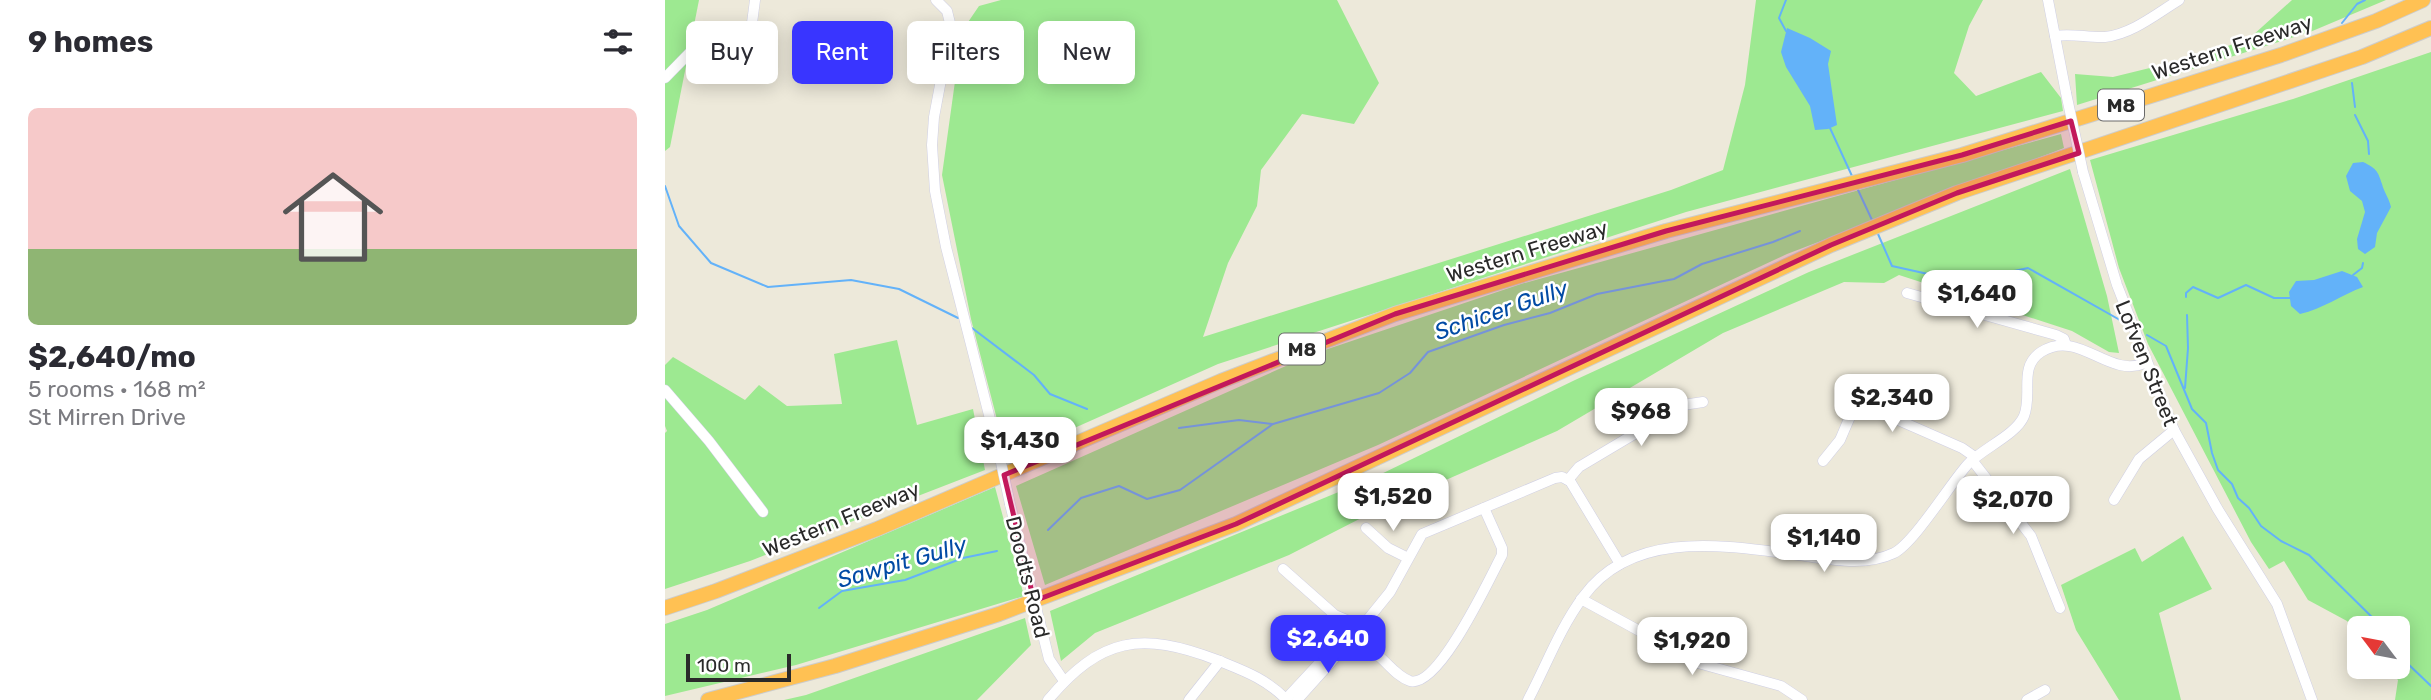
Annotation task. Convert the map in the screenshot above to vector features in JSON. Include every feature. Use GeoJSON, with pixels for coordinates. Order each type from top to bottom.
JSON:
{"type":"FeatureCollection","features":[{"type":"Feature","properties":{"kind":"highway","name":"Western Freeway"},"geometry":{"type":"LineString","coordinates":[[665,608],[877,529],[1220,381],[1395,314],[1666,231],[1975,151],[2281,55],[2377,21],[2423,0]]}},
{"type":"Feature","properties":{"kind":"highway","name":"M8"},"geometry":{"type":"LineString","coordinates":[[708,700],[835,666],[999,614],[1236,524],[1844,240],[1957,193],[2349,61],[2431,28]]}},
{"type":"Feature","properties":{"kind":"street"},"geometry":{"type":"LineString","coordinates":[[665,78],[707,35],[748,28],[752,23],[755,0]]}},
{"type":"Feature","properties":{"kind":"street","name":"Doodts Road"},"geometry":{"type":"LineString","coordinates":[[936,0],[950,20],[949,40],[934,117],[932,157],[935,191],[946,247],[1040,623],[1051,664],[1064,681]]}},
{"type":"Feature","properties":{"kind":"street","name":"Lofven Street"},"geometry":{"type":"LineString","coordinates":[[2048,0],[2083,172],[2113,275],[2145,363],[2174,430],[2217,508],[2277,604],[2312,700]]}},
{"type":"Feature","properties":{"kind":"street"},"geometry":{"type":"LineString","coordinates":[[2055,36],[2068,34],[2105,37],[2120,33],[2179,0]]}},
{"type":"Feature","properties":{"kind":"street"},"geometry":{"type":"LineString","coordinates":[[1907,293],[2056,335],[2064,340],[2066,345]]}},
{"type":"Feature","properties":{"kind":"street"},"geometry":{"type":"LineString","coordinates":[[1528,700],[1583,596],[1601,576],[1620,564],[1654,551],[1699,546],[1721,546],[1844,561],[1895,552],[1905,544],[1974,458],[2021,420],[2026,407],[2027,371],[2033,358],[2048,348],[2066,345],[2083,349],[2118,365],[2132,367],[2145,363]]}},
{"type":"Feature","properties":{"kind":"street"},"geometry":{"type":"LineString","coordinates":[[665,390],[709,441],[763,512]]}},
{"type":"Feature","properties":{"kind":"street"},"geometry":{"type":"LineString","coordinates":[[1841,395],[1962,448],[1974,458],[2031,536],[2060,608]]}},
{"type":"Feature","properties":{"kind":"street"},"geometry":{"type":"LineString","coordinates":[[1568,480],[1579,467],[1683,405],[1703,401]]}},
{"type":"Feature","properties":{"kind":"street"},"geometry":{"type":"LineString","coordinates":[[1823,461],[1840,440],[1852,412],[1856,408],[1866,406]]}},
{"type":"Feature","properties":{"kind":"street"},"geometry":{"type":"LineString","coordinates":[[2114,500],[2139,459],[2174,430]]}},
{"type":"Feature","properties":{"kind":"street"},"geometry":{"type":"LineString","coordinates":[[1297,700],[1341,651],[1364,640],[1370,618],[1394,586],[1417,540],[1425,532],[1555,478],[1568,480],[1620,564]]}},
{"type":"Feature","properties":{"kind":"street"},"geometry":{"type":"LineString","coordinates":[[1283,569],[1335,615],[1361,625],[1378,654],[1403,677],[1416,681],[1428,675],[1460,636],[1502,555],[1502,548],[1484,508]]}},
{"type":"Feature","properties":{"kind":"street"},"geometry":{"type":"LineString","coordinates":[[1366,528],[1388,548],[1408,558]]}},
{"type":"Feature","properties":{"kind":"street"},"geometry":{"type":"LineString","coordinates":[[1583,596],[1698,663],[1781,686],[1802,700]]}},
{"type":"Feature","properties":{"kind":"street"},"geometry":{"type":"LineString","coordinates":[[1048,700],[1064,681],[1093,657],[1132,644],[1168,645],[1220,661],[1265,680],[1286,700],[1338,643],[1347,625],[1355,623],[1378,607]]}},
{"type":"Feature","properties":{"kind":"street"},"geometry":{"type":"LineString","coordinates":[[1335,615],[1347,642],[1378,654]]}},
{"type":"Feature","properties":{"kind":"street"},"geometry":{"type":"LineString","coordinates":[[1189,700],[1220,661]]}},
{"type":"Feature","properties":{"kind":"street"},"geometry":{"type":"LineString","coordinates":[[2027,700],[2045,690]]}},
{"type":"Feature","properties":{"kind":"highlighted area"},"geometry":{"type":"Polygon","coordinates":[[[2071,121],[2079,153],[1957,193],[1831,245],[1236,524],[1034,601],[1004,475],[1395,314],[1666,231],[1962,155],[2071,121]]]}},
{"type":"Feature","properties":{"kind":"green space"},"geometry":{"type":"Polygon","coordinates":[[[665,0],[699,0],[695,21],[686,21],[686,66],[670,147],[665,151],[665,0]]]}},
{"type":"Feature","properties":{"kind":"green space"},"geometry":{"type":"Polygon","coordinates":[[[1001,0],[1337,0],[1379,83],[1354,124],[1302,114],[1261,170],[1257,206],[1228,263],[1203,337],[1671,190],[1723,170],[1745,85],[1756,0],[1983,0],[1969,26],[1954,73],[1976,96],[2041,72],[2061,98],[2063,111],[1686,212],[1218,364],[1007,458],[971,319],[942,175],[955,84],[1024,84],[1024,21],[969,21],[979,6],[1001,0]]]}},
{"type":"Feature","properties":{"kind":"green space"},"geometry":{"type":"Polygon","coordinates":[[[2292,0],[2386,0],[2310,32],[2077,105],[2075,74],[2113,77],[2211,53],[2252,36],[2292,0]]]}},
{"type":"Feature","properties":{"kind":"green space"},"geometry":{"type":"Polygon","coordinates":[[[2431,52],[2431,700],[2395,700],[2397,679],[2410,679],[2410,616],[2347,616],[2347,621],[2308,600],[2284,561],[2269,569],[2251,542],[2148,344],[2119,268],[2090,160],[2293,99],[2431,52]]]}},
{"type":"Feature","properties":{"kind":"green space"},"geometry":{"type":"Polygon","coordinates":[[[2061,134],[2064,148],[1787,254],[1378,445],[1045,585],[1016,486],[1313,354],[1521,284],[2061,134]]]}},
{"type":"Feature","properties":{"kind":"green space"},"geometry":{"type":"Polygon","coordinates":[[[2070,169],[2107,296],[2119,353],[2109,352],[2072,331],[1899,275],[1884,283],[1844,282],[1723,333],[1557,431],[1373,512],[1289,555],[1095,633],[1061,661],[1050,611],[1375,477],[1575,380],[1809,272],[2070,169]]]}},
{"type":"Feature","properties":{"kind":"green space"},"geometry":{"type":"Polygon","coordinates":[[[897,340],[917,425],[973,409],[985,470],[750,561],[665,589],[665,365],[673,357],[745,400],[759,385],[787,406],[842,404],[834,354],[897,340]]]}},
{"type":"Feature","properties":{"kind":"green space"},"geometry":{"type":"Polygon","coordinates":[[[995,487],[1024,596],[796,665],[665,696],[665,624],[707,610],[995,487]]]}},
{"type":"Feature","properties":{"kind":"green space"},"geometry":{"type":"Polygon","coordinates":[[[2183,536],[2212,589],[2159,613],[2181,700],[2119,700],[2076,630],[2061,585],[2135,548],[2142,562],[2183,536]]]}},
{"type":"Feature","properties":{"kind":"green space"},"geometry":{"type":"Polygon","coordinates":[[[1025,618],[1031,645],[977,700],[784,700],[806,695],[1025,618]]]}},
{"type":"Feature","properties":{"kind":"water"},"geometry":{"type":"Polygon","coordinates":[[[1787,28],[1831,51],[1828,64],[1837,125],[1815,130],[1810,106],[1786,67],[1781,52],[1787,28]]]}},
{"type":"Feature","properties":{"kind":"water"},"geometry":{"type":"Polygon","coordinates":[[[2363,162],[2378,173],[2391,207],[2377,233],[2375,247],[2365,254],[2358,249],[2357,239],[2365,212],[2362,201],[2350,191],[2346,176],[2353,163],[2363,162]]]}},
{"type":"Feature","properties":{"kind":"water"},"geometry":{"type":"Polygon","coordinates":[[[2342,271],[2357,277],[2363,287],[2300,314],[2291,306],[2289,292],[2296,281],[2314,280],[2342,271]]]}},
{"type":"Feature","properties":{"kind":"waterway"},"geometry":{"type":"LineString","coordinates":[[1786,0],[1779,18],[1786,31]]}},
{"type":"Feature","properties":{"kind":"waterway"},"geometry":{"type":"LineString","coordinates":[[2342,23],[2357,4],[2365,0]]}},
{"type":"Feature","properties":{"kind":"waterway"},"geometry":{"type":"LineString","coordinates":[[2352,83],[2355,107]]}},
{"type":"Feature","properties":{"kind":"waterway"},"geometry":{"type":"LineString","coordinates":[[2355,115],[2368,141],[2369,154]]}},
{"type":"Feature","properties":{"kind":"waterway"},"geometry":{"type":"LineString","coordinates":[[1830,128],[1852,176]]}},
{"type":"Feature","properties":{"kind":"waterway","name":"Schicer Gully"},"geometry":{"type":"LineString","coordinates":[[665,186],[679,226],[711,263],[768,287],[851,280],[899,289],[958,318]]}},
{"type":"Feature","properties":{"kind":"waterway","name":"Schicer Gully"},"geometry":{"type":"LineString","coordinates":[[1858,190],[1872,220]]}},
{"type":"Feature","properties":{"kind":"waterway","name":"Schicer Gully"},"geometry":{"type":"LineString","coordinates":[[1179,428],[1239,420],[1273,424],[1379,393],[1410,373],[1428,352],[1504,325],[1550,313],[1597,294],[1674,279],[1702,264],[1800,231]]}},
{"type":"Feature","properties":{"kind":"waterway"},"geometry":{"type":"LineString","coordinates":[[1878,234],[1892,266],[1964,282],[2028,268],[2127,324]]}},
{"type":"Feature","properties":{"kind":"waterway"},"geometry":{"type":"LineString","coordinates":[[2353,275],[2362,268],[2363,263]]}},
{"type":"Feature","properties":{"kind":"waterway"},"geometry":{"type":"LineString","coordinates":[[2186,297],[2186,293],[2193,287],[2218,298],[2246,285],[2274,298],[2291,298]]}},
{"type":"Feature","properties":{"kind":"waterway"},"geometry":{"type":"LineString","coordinates":[[2185,388],[2187,315]]}},
{"type":"Feature","properties":{"kind":"waterway","name":"Schicer Gully"},"geometry":{"type":"LineString","coordinates":[[972,328],[1034,375],[1050,394],[1087,409]]}},
{"type":"Feature","properties":{"kind":"waterway"},"geometry":{"type":"LineString","coordinates":[[2147,335],[2166,346],[2192,409],[2206,423],[2218,470],[2232,484],[2238,498],[2249,508],[2261,526],[2281,541],[2309,555],[2371,616]]}},
{"type":"Feature","properties":{"kind":"waterway","name":"Sawpit Gully"},"geometry":{"type":"LineString","coordinates":[[1048,530],[1081,498],[1119,486],[1147,499],[1180,490],[1273,424]]}},
{"type":"Feature","properties":{"kind":"waterway","name":"Sawpit Gully"},"geometry":{"type":"LineString","coordinates":[[819,608],[842,591],[905,580],[963,558],[997,551]]}},
{"type":"Feature","properties":{"kind":"waterway"},"geometry":{"type":"LineString","coordinates":[[2410,666],[2431,686]]}}]}
